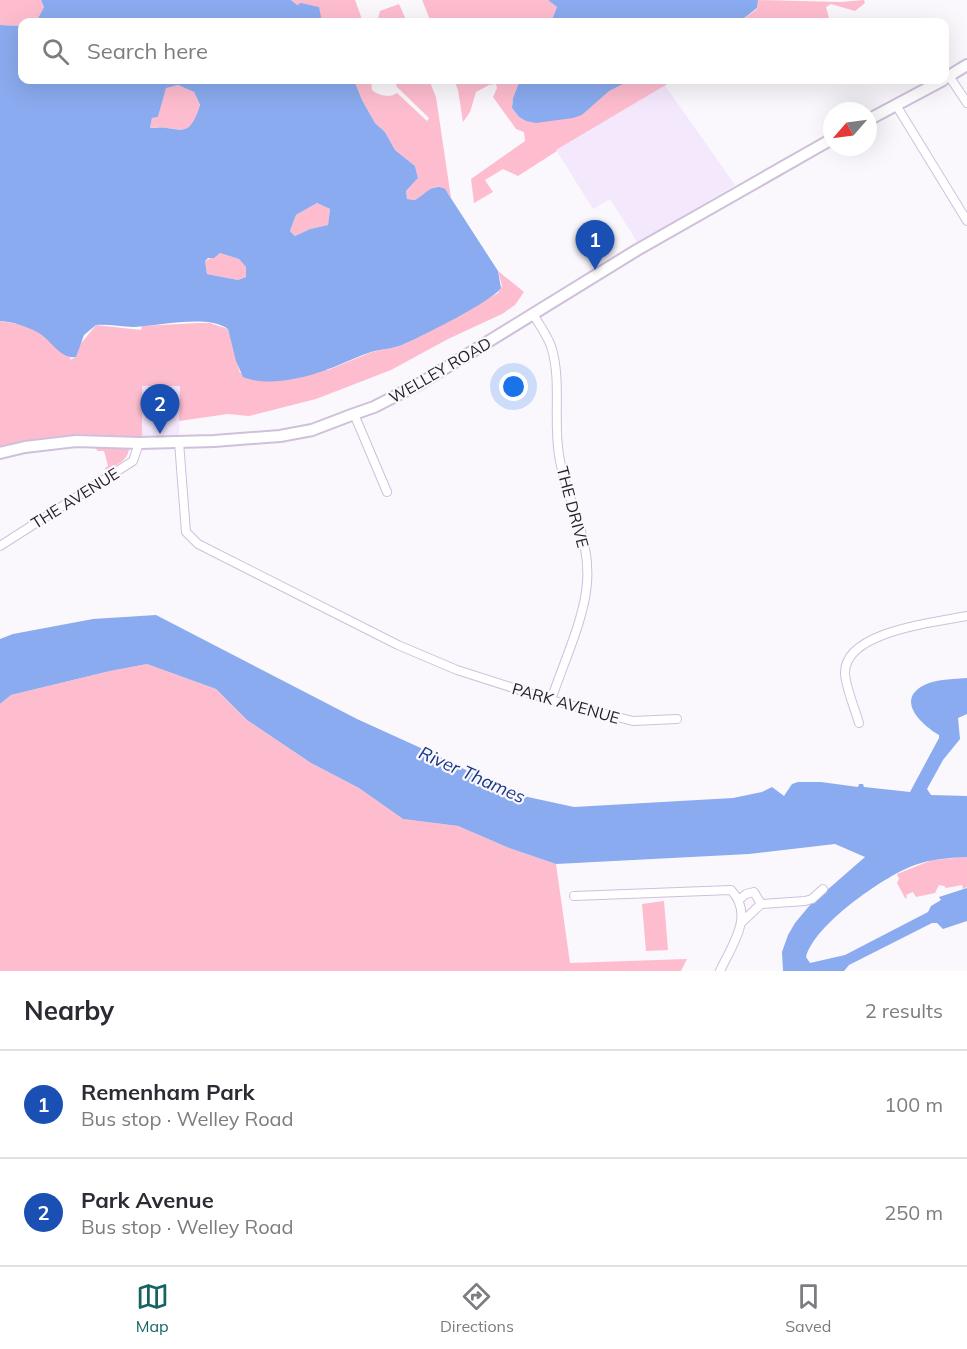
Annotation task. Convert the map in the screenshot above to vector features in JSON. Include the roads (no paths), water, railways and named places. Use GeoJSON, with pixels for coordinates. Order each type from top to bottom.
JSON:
{"type":"FeatureCollection","features":[{"type":"Feature","properties":{"kind":"main road"},"geometry":{"type":"LineString","coordinates":[[949,76],[967,65]]}},
{"type":"Feature","properties":{"kind":"main road"},"geometry":{"type":"LineString","coordinates":[[877,115],[935,84]]}},
{"type":"Feature","properties":{"kind":"main road","name":"WELLEY ROAD"},"geometry":{"type":"LineString","coordinates":[[0,453],[25,447],[76,441],[139,443],[280,436],[312,430],[374,407],[421,383],[637,250],[823,144]]}},
{"type":"Feature","properties":{"kind":"street"},"geometry":{"type":"LineString","coordinates":[[949,82],[967,103]]}},
{"type":"Feature","properties":{"kind":"street"},"geometry":{"type":"LineString","coordinates":[[896,105],[967,221]]}},
{"type":"Feature","properties":{"kind":"street","name":"THE DRIVE"},"geometry":{"type":"LineString","coordinates":[[533,314],[551,345],[555,371],[559,456],[585,541],[586,592],[551,700]]}},
{"type":"Feature","properties":{"kind":"street"},"geometry":{"type":"LineString","coordinates":[[354,414],[387,492]]}},
{"type":"Feature","properties":{"kind":"street","name":"PARK AVENUE"},"geometry":{"type":"LineString","coordinates":[[179,442],[186,532],[198,544],[398,645],[457,670],[551,700],[633,721],[677,720]]}},
{"type":"Feature","properties":{"kind":"street","name":"THE AVENUE"},"geometry":{"type":"LineString","coordinates":[[0,546],[133,461],[139,443]]}},
{"type":"Feature","properties":{"kind":"street"},"geometry":{"type":"LineString","coordinates":[[859,723],[845,673],[849,658],[869,640],[889,632],[967,616]]}},
{"type":"Feature","properties":{"kind":"street"},"geometry":{"type":"LineString","coordinates":[[720,971],[743,921],[761,904],[805,901],[812,899],[823,889]]}},
{"type":"Feature","properties":{"kind":"street"},"geometry":{"type":"LineString","coordinates":[[574,896],[731,890],[740,899],[743,921]]}},
{"type":"Feature","properties":{"kind":"street"},"geometry":{"type":"LineString","coordinates":[[740,899],[753,892],[761,904]]}},
{"type":"Feature","properties":{"kind":"water"},"geometry":{"type":"Polygon","coordinates":[[[41,0],[291,0],[297,5],[301,3],[319,7],[321,18],[38,18],[44,7],[41,0]]]}},
{"type":"Feature","properties":{"kind":"water"},"geometry":{"type":"Polygon","coordinates":[[[548,0],[758,0],[757,8],[744,18],[553,18],[557,7],[548,0]]]}},
{"type":"Feature","properties":{"kind":"water"},"geometry":{"type":"Polygon","coordinates":[[[0,25],[18,26],[18,84],[356,84],[375,123],[385,132],[395,150],[415,166],[418,178],[406,191],[407,199],[415,200],[432,188],[445,189],[498,271],[501,288],[485,301],[402,345],[371,352],[313,374],[274,381],[243,377],[236,361],[228,329],[208,322],[134,327],[96,325],[84,335],[76,357],[70,357],[60,352],[37,332],[10,322],[0,321],[0,25]],[[178,85],[166,88],[158,117],[152,118],[150,128],[181,130],[187,128],[196,117],[200,105],[194,92],[178,85]],[[317,203],[296,215],[290,231],[295,236],[310,229],[328,225],[330,209],[317,203]],[[220,253],[205,261],[207,274],[238,280],[246,277],[246,267],[239,259],[220,253]]]}},
{"type":"Feature","properties":{"kind":"water"},"geometry":{"type":"Polygon","coordinates":[[[518,84],[623,84],[609,91],[582,115],[536,123],[519,117],[512,108],[518,84]]]}},
{"type":"Feature","properties":{"kind":"water","name":"River Thames"},"geometry":{"type":"Polygon","coordinates":[[[156,615],[357,719],[514,794],[574,807],[733,798],[762,792],[772,787],[784,796],[792,784],[798,782],[821,782],[858,787],[859,784],[863,784],[864,787],[910,792],[939,738],[939,735],[924,724],[913,710],[911,702],[913,695],[929,683],[967,678],[967,714],[958,718],[960,739],[943,760],[927,789],[931,795],[967,796],[967,857],[939,859],[912,866],[884,881],[835,917],[812,944],[806,957],[810,963],[845,955],[928,912],[931,906],[941,900],[939,897],[967,888],[967,921],[943,929],[937,923],[932,923],[849,965],[844,971],[783,971],[782,952],[795,923],[810,905],[865,857],[835,844],[749,854],[556,864],[509,848],[458,826],[403,819],[359,788],[311,763],[247,720],[216,689],[147,664],[11,695],[0,704],[0,639],[13,634],[93,619],[156,615]]]}},
{"type":"Feature","properties":{"kind":"place","name":"Remenham Park"},"geometry":{"type":"Point","coordinates":[595,270]}},
{"type":"Feature","properties":{"kind":"place","name":"Park Avenue"},"geometry":{"type":"Point","coordinates":[160,434]}}]}
